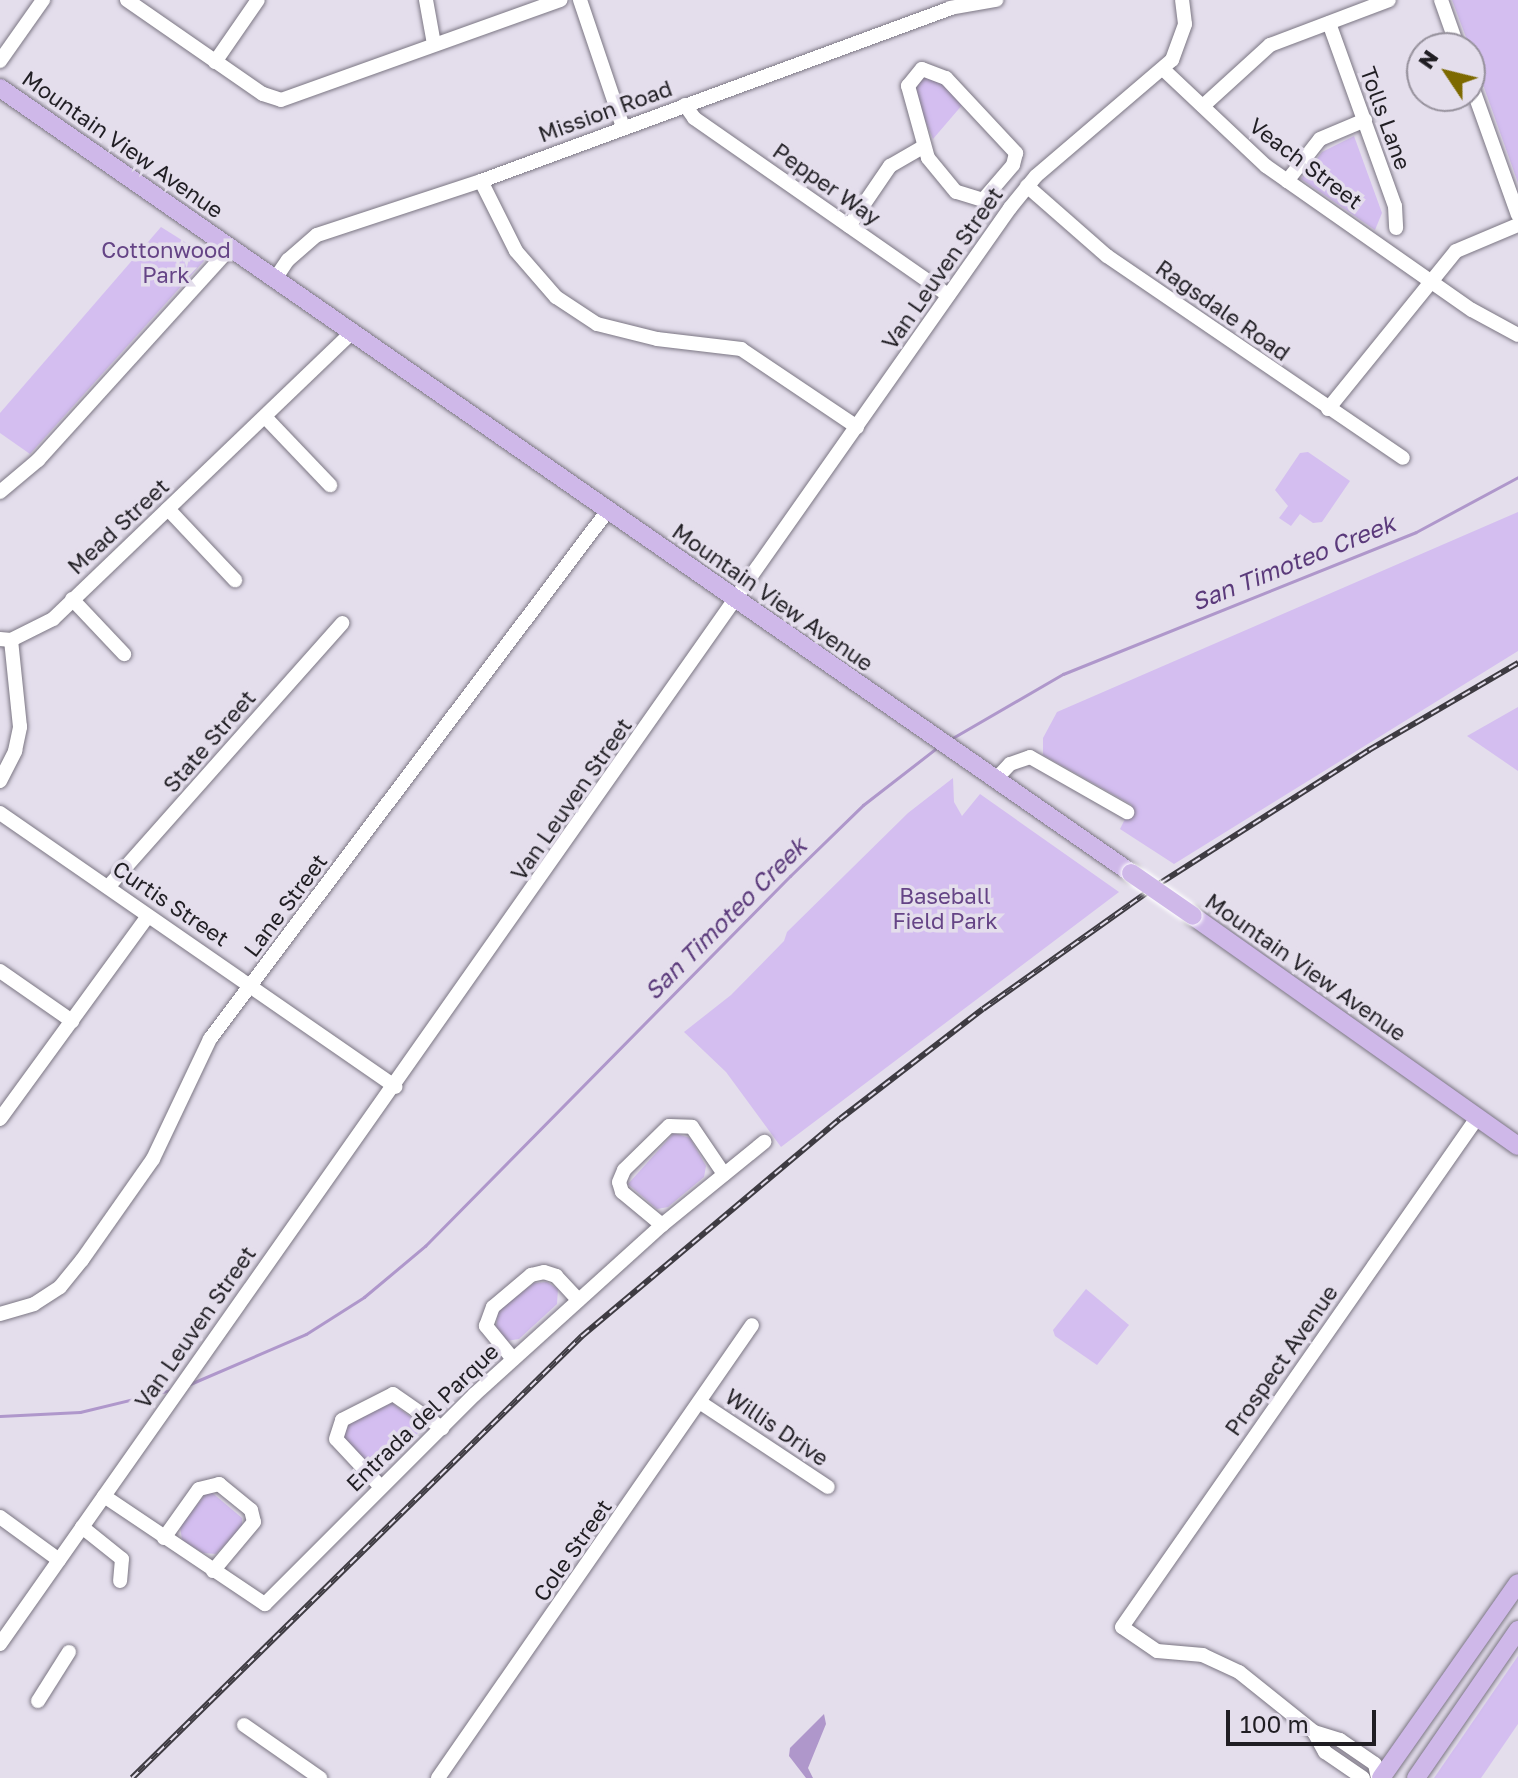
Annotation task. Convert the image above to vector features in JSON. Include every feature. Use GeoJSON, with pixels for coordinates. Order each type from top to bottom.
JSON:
{"type":"FeatureCollection","features":[{"type":"Feature","properties":{"kind":"main road","name":"Mountain View Avenue"},"geometry":{"type":"LineString","coordinates":[[0,88],[609,509],[734,601],[1193,916],[1518,1146]]}},
{"type":"Feature","properties":{"kind":"main road"},"geometry":{"type":"LineString","coordinates":[[1380,1778],[1518,1583]]}},
{"type":"Feature","properties":{"kind":"main road"},"geometry":{"type":"LineString","coordinates":[[1416,1778],[1518,1630]]}},
{"type":"Feature","properties":{"kind":"street"},"geometry":{"type":"LineString","coordinates":[[0,61],[43,0]]}},
{"type":"Feature","properties":{"kind":"street"},"geometry":{"type":"LineString","coordinates":[[127,0],[268,98],[281,100],[561,0]]}},
{"type":"Feature","properties":{"kind":"street"},"geometry":{"type":"LineString","coordinates":[[215,62],[258,0]]}},
{"type":"Feature","properties":{"kind":"street"},"geometry":{"type":"LineString","coordinates":[[426,0],[434,44]]}},
{"type":"Feature","properties":{"kind":"street"},"geometry":{"type":"LineString","coordinates":[[580,0],[623,127]]}},
{"type":"Feature","properties":{"kind":"street","name":"Mission Road"},"geometry":{"type":"LineString","coordinates":[[275,279],[288,260],[317,235],[481,181],[960,4],[978,7],[996,0]]}},
{"type":"Feature","properties":{"kind":"street","name":"Van Leuven Street"},"geometry":{"type":"LineString","coordinates":[[0,1644],[1027,186],[1164,70],[1181,43],[1182,0]]}},
{"type":"Feature","properties":{"kind":"street"},"geometry":{"type":"LineString","coordinates":[[1203,106],[1270,45],[1389,0]]}},
{"type":"Feature","properties":{"kind":"street"},"geometry":{"type":"LineString","coordinates":[[1441,0],[1452,32]]}},
{"type":"Feature","properties":{"kind":"street","name":"Tolls Lane"},"geometry":{"type":"LineString","coordinates":[[1329,23],[1395,206],[1396,228]]}},
{"type":"Feature","properties":{"kind":"street"},"geometry":{"type":"LineString","coordinates":[[927,68],[946,78],[1012,146],[1015,158],[989,195],[978,202],[942,181],[924,146],[908,86],[915,73],[927,68]]}},
{"type":"Feature","properties":{"kind":"street","name":"Veach Street"},"geometry":{"type":"LineString","coordinates":[[1164,70],[1287,181],[1430,280],[1518,335]]}},
{"type":"Feature","properties":{"kind":"street","name":"Pepper Way"},"geometry":{"type":"LineString","coordinates":[[685,105],[694,118],[948,295]]}},
{"type":"Feature","properties":{"kind":"street"},"geometry":{"type":"LineString","coordinates":[[1481,112],[1518,215]]}},
{"type":"Feature","properties":{"kind":"street"},"geometry":{"type":"LineString","coordinates":[[1287,181],[1320,139],[1365,120]]}},
{"type":"Feature","properties":{"kind":"street"},"geometry":{"type":"LineString","coordinates":[[849,226],[890,166],[924,146]]}},
{"type":"Feature","properties":{"kind":"street"},"geometry":{"type":"LineString","coordinates":[[481,181],[516,251],[556,297],[597,324],[657,339],[741,349],[857,427]]}},
{"type":"Feature","properties":{"kind":"street","name":"Ragsdale Road"},"geometry":{"type":"LineString","coordinates":[[1027,186],[1107,256],[1403,458]]}},
{"type":"Feature","properties":{"kind":"street"},"geometry":{"type":"LineString","coordinates":[[1328,409],[1430,280],[1461,247],[1518,225]]}},
{"type":"Feature","properties":{"kind":"street"},"geometry":{"type":"LineString","coordinates":[[0,492],[38,460],[230,248]]}},
{"type":"Feature","properties":{"kind":"street","name":"Mead Street"},"geometry":{"type":"LineString","coordinates":[[0,781],[15,751],[20,727],[6,640],[53,619],[266,418],[352,332]]}},
{"type":"Feature","properties":{"kind":"street"},"geometry":{"type":"LineString","coordinates":[[266,418],[330,485]]}},
{"type":"Feature","properties":{"kind":"street"},"geometry":{"type":"LineString","coordinates":[[168,509],[235,580]]}},
{"type":"Feature","properties":{"kind":"street","name":"Lane Street"},"geometry":{"type":"LineString","coordinates":[[0,1314],[34,1304],[60,1287],[82,1260],[153,1159],[210,1039],[609,509]]}},
{"type":"Feature","properties":{"kind":"street"},"geometry":{"type":"LineString","coordinates":[[72,599],[124,654]]}},
{"type":"Feature","properties":{"kind":"street","name":"State Street"},"geometry":{"type":"LineString","coordinates":[[108,887],[342,623]]}},
{"type":"Feature","properties":{"kind":"street"},"geometry":{"type":"LineString","coordinates":[[995,780],[1010,764],[1030,757],[1127,812]]}},
{"type":"Feature","properties":{"kind":"street","name":"Curtis Street"},"geometry":{"type":"LineString","coordinates":[[0,813],[148,916],[254,984],[395,1087]]}},
{"type":"Feature","properties":{"kind":"street"},"geometry":{"type":"LineString","coordinates":[[0,1119],[148,916]]}},
{"type":"Feature","properties":{"kind":"street"},"geometry":{"type":"LineString","coordinates":[[0,971],[72,1021]]}},
{"type":"Feature","properties":{"kind":"street","name":"Prospect Avenue"},"geometry":{"type":"LineString","coordinates":[[1314,1732],[1239,1672],[1203,1655],[1157,1651],[1122,1627],[1477,1118]]}},
{"type":"Feature","properties":{"kind":"street"},"geometry":{"type":"LineString","coordinates":[[662,1225],[622,1192],[619,1182],[624,1170],[669,1126],[692,1127],[724,1174]]}},
{"type":"Feature","properties":{"kind":"street","name":"Entrada del Parque"},"geometry":{"type":"LineString","coordinates":[[104,1496],[265,1604],[380,1486],[513,1359],[662,1225],[764,1142]]}},
{"type":"Feature","properties":{"kind":"street"},"geometry":{"type":"LineString","coordinates":[[513,1359],[486,1326],[493,1307],[531,1275],[544,1272],[556,1276],[578,1300]]}},
{"type":"Feature","properties":{"kind":"street","name":"Cole Street"},"geometry":{"type":"LineString","coordinates":[[438,1778],[740,1347],[752,1325]]}},
{"type":"Feature","properties":{"kind":"street"},"geometry":{"type":"LineString","coordinates":[[380,1486],[336,1439],[342,1420],[393,1394],[442,1428]]}},
{"type":"Feature","properties":{"kind":"street","name":"Willis Drive"},"geometry":{"type":"LineString","coordinates":[[701,1403],[828,1487]]}},
{"type":"Feature","properties":{"kind":"street"},"geometry":{"type":"LineString","coordinates":[[164,1538],[199,1489],[219,1484],[251,1510],[254,1522],[213,1571]]}},
{"type":"Feature","properties":{"kind":"street"},"geometry":{"type":"LineString","coordinates":[[0,1517],[59,1560]]}},
{"type":"Feature","properties":{"kind":"street"},"geometry":{"type":"LineString","coordinates":[[82,1527],[122,1559],[120,1581]]}},
{"type":"Feature","properties":{"kind":"street"},"geometry":{"type":"LineString","coordinates":[[38,1701],[69,1652]]}},
{"type":"Feature","properties":{"kind":"street"},"geometry":{"type":"LineString","coordinates":[[244,1725],[320,1778]]}},
{"type":"Feature","properties":{"kind":"street"},"geometry":{"type":"LineString","coordinates":[[1314,1732],[1340,1740],[1375,1764],[1380,1778]]}},
{"type":"Feature","properties":{"kind":"street"},"geometry":{"type":"LineString","coordinates":[[1314,1732],[1325,1752],[1363,1778]]}},
{"type":"Feature","properties":{"kind":"green space"},"geometry":{"type":"Polygon","coordinates":[[[1452,0],[1518,0],[1518,183],[1486,93],[1486,32],[1464,32],[1452,0]]]}},
{"type":"Feature","properties":{"kind":"green space"},"geometry":{"type":"Polygon","coordinates":[[[918,77],[936,77],[963,104],[933,139],[913,92],[918,77]]]}},
{"type":"Feature","properties":{"kind":"green space"},"geometry":{"type":"Polygon","coordinates":[[[1354,136],[1382,213],[1375,230],[1301,179],[1322,152],[1354,136]]]}},
{"type":"Feature","properties":{"kind":"green space","name":"Cottonwood Park"},"geometry":{"type":"Polygon","coordinates":[[[161,227],[196,249],[204,261],[30,454],[0,433],[0,413],[161,227]]]}},
{"type":"Feature","properties":{"kind":"green space"},"geometry":{"type":"Polygon","coordinates":[[[1308,452],[1350,481],[1322,522],[1313,523],[1300,514],[1291,526],[1279,518],[1288,506],[1275,490],[1300,453],[1308,452]]]}},
{"type":"Feature","properties":{"kind":"green space"},"geometry":{"type":"Polygon","coordinates":[[[1518,512],[1518,651],[1174,864],[1120,829],[1132,805],[1043,755],[1043,738],[1057,712],[1518,512]]]}},
{"type":"Feature","properties":{"kind":"green space"},"geometry":{"type":"Polygon","coordinates":[[[1518,707],[1518,771],[1467,736],[1518,707]]]}},
{"type":"Feature","properties":{"kind":"green space","name":"Baseball Field Park"},"geometry":{"type":"Polygon","coordinates":[[[953,778],[954,802],[962,816],[980,794],[1119,892],[781,1147],[726,1072],[684,1032],[731,995],[784,941],[787,932],[908,813],[953,778]]]}},
{"type":"Feature","properties":{"kind":"green space"},"geometry":{"type":"Polygon","coordinates":[[[674,1133],[690,1138],[706,1166],[704,1177],[668,1207],[657,1209],[628,1184],[674,1133]]]}},
{"type":"Feature","properties":{"kind":"green space"},"geometry":{"type":"Polygon","coordinates":[[[547,1282],[558,1289],[557,1304],[519,1339],[506,1341],[496,1329],[498,1311],[534,1283],[547,1282]]]}},
{"type":"Feature","properties":{"kind":"green space"},"geometry":{"type":"Polygon","coordinates":[[[1086,1289],[1129,1325],[1097,1365],[1055,1336],[1053,1330],[1086,1289]]]}},
{"type":"Feature","properties":{"kind":"green space"},"geometry":{"type":"Polygon","coordinates":[[[392,1403],[416,1421],[418,1433],[383,1467],[370,1468],[340,1433],[348,1423],[392,1403]]]}},
{"type":"Feature","properties":{"kind":"green space"},"geometry":{"type":"Polygon","coordinates":[[[209,1490],[242,1518],[242,1527],[216,1554],[203,1553],[182,1540],[180,1526],[209,1490]]]}},
{"type":"Feature","properties":{"kind":"green space"},"geometry":{"type":"Polygon","coordinates":[[[1518,1656],[1518,1724],[1481,1778],[1434,1778],[1518,1656]]]}},
{"type":"Feature","properties":{"kind":"shaded area"},"geometry":{"type":"Polygon","coordinates":[[[824,1714],[826,1724],[808,1768],[813,1778],[806,1778],[789,1756],[790,1748],[824,1714]]]}},
{"type":"Feature","properties":{"kind":"waterway","name":"San Timoteo Creek"},"geometry":{"type":"LineString","coordinates":[[949,740],[1063,674],[1416,532],[1518,477]]}},
{"type":"Feature","properties":{"kind":"waterway","name":"San Timoteo Creek"},"geometry":{"type":"LineString","coordinates":[[190,1384],[306,1334],[364,1297],[425,1246],[790,876],[863,805],[939,746]]}},
{"type":"Feature","properties":{"kind":"waterway","name":"San Timoteo Creek"},"geometry":{"type":"LineString","coordinates":[[0,1416],[80,1412],[171,1390]]}},
{"type":"Feature","properties":{"kind":"railway"},"geometry":{"type":"LineString","coordinates":[[132,1778],[582,1336],[840,1119],[983,1009],[1162,882],[1369,750],[1518,663]]}}]}
